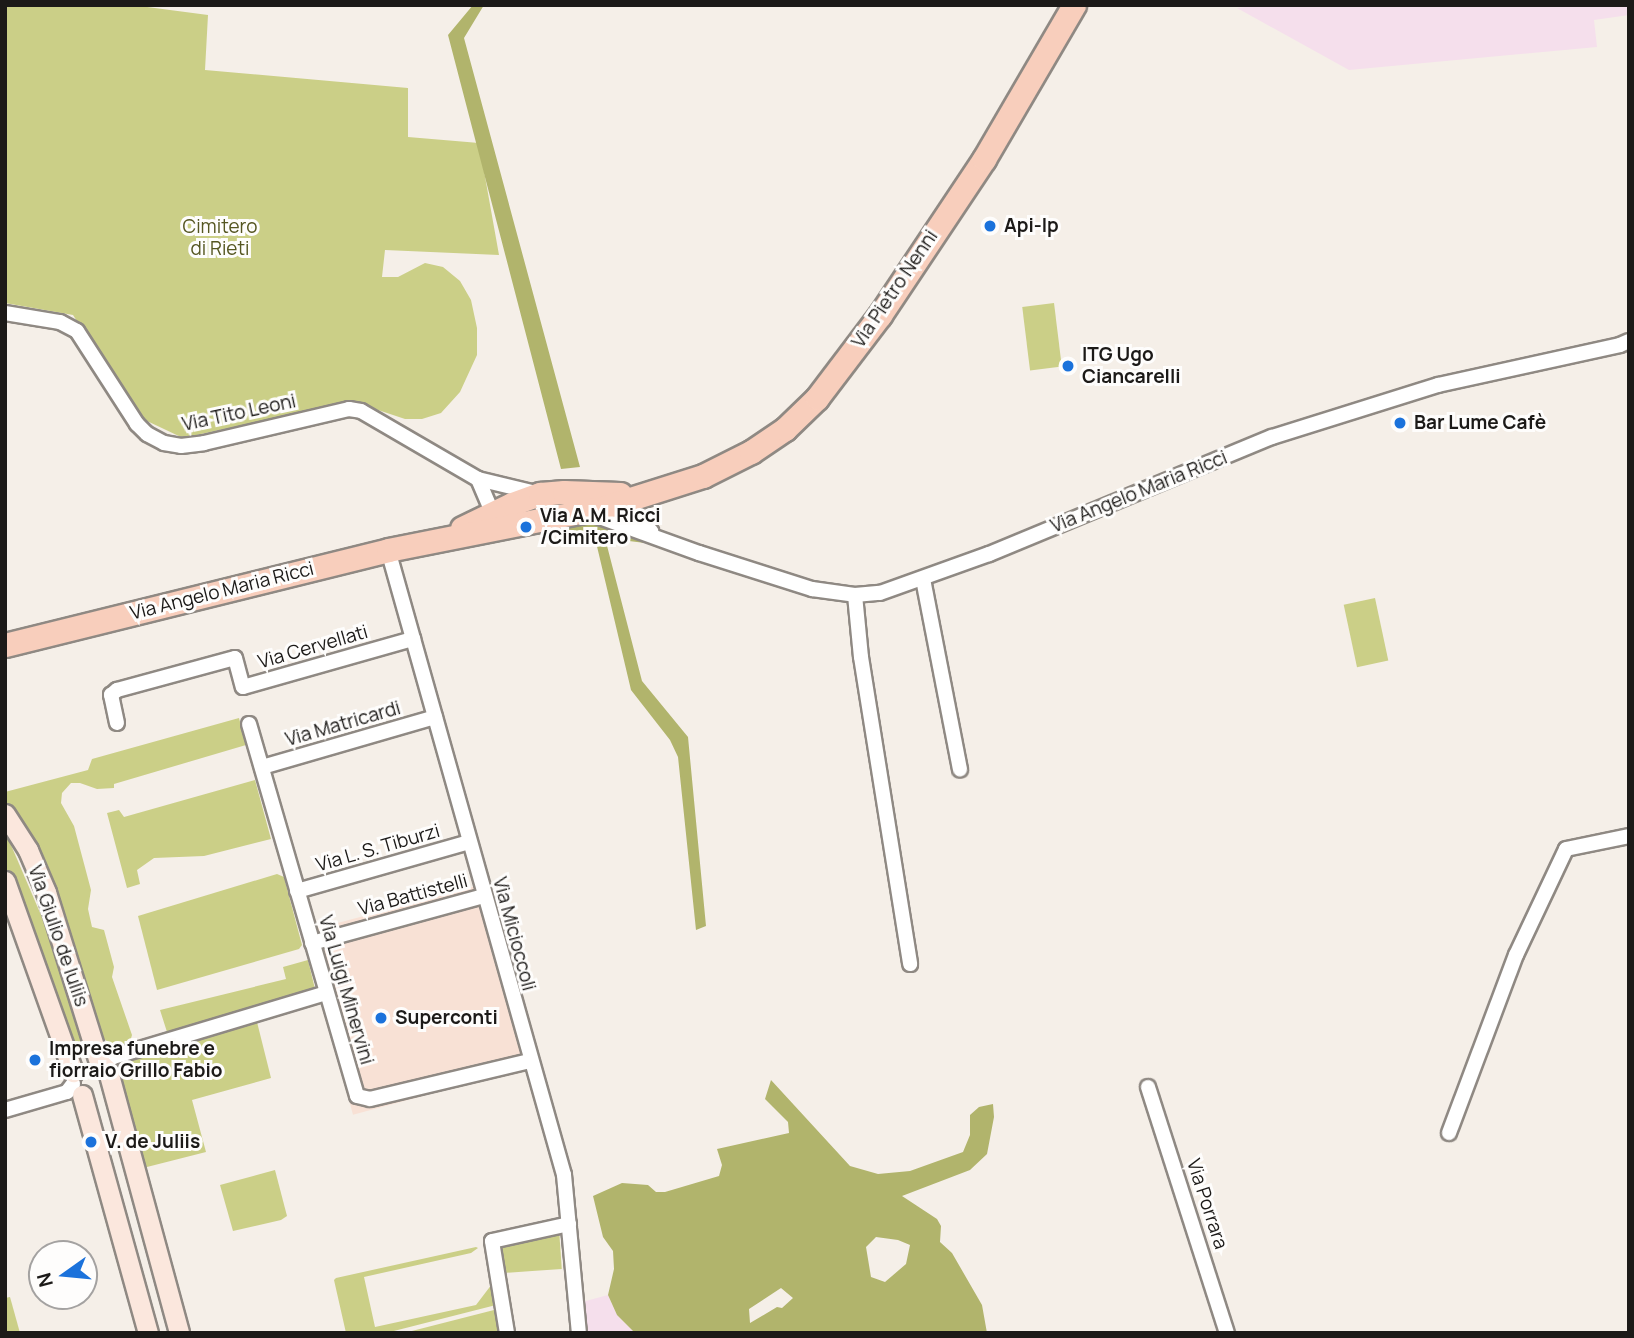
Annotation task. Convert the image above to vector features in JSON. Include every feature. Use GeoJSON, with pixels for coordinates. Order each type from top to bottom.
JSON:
{"type":"FeatureCollection","features":[{"type":"Feature","properties":{"kind":"main road","name":"Via Pietro Nenni"},"geometry":{"type":"LineString","coordinates":[[643,493],[703,476],[751,452],[785,429],[817,398],[880,315],[984,159],[1074,5]]}},
{"type":"Feature","properties":{"kind":"main road","name":"Via Angelo Maria Ricci"},"geometry":{"type":"LineString","coordinates":[[497,521],[540,494],[564,492],[617,498]]}},
{"type":"Feature","properties":{"kind":"main road","name":"Via Angelo Maria Ricci"},"geometry":{"type":"LineString","coordinates":[[5,645],[440,538],[497,521],[544,520],[574,514],[617,498],[643,493]]}},
{"type":"Feature","properties":{"kind":"main road","name":"Via Giulio de Iuliis"},"geometry":{"type":"LineString","coordinates":[[5,814],[28,850],[46,892],[105,1065],[179,1333]]}},
{"type":"Feature","properties":{"kind":"main road","name":"Via Giulio de Iuliis"},"geometry":{"type":"LineString","coordinates":[[5,881],[76,1084],[148,1333]]}},
{"type":"Feature","properties":{"kind":"main road"},"geometry":{"type":"LineString","coordinates":[[87,1060],[105,1065],[104,1092],[96,1097],[76,1084],[87,1060]]}},
{"type":"Feature","properties":{"kind":"street","name":"Via Tito Leoni"},"geometry":{"type":"LineString","coordinates":[[5,313],[60,322],[77,331],[137,424],[147,434],[164,443],[181,446],[204,443],[349,408],[375,416],[478,479],[540,494]]}},
{"type":"Feature","properties":{"kind":"street","name":"Via Angelo Maria Ricci"},"geometry":{"type":"LineString","coordinates":[[574,514],[654,534],[699,553],[812,589],[855,595],[880,593],[923,579],[1272,437],[1438,385],[1626,343]]}},
{"type":"Feature","properties":{"kind":"street"},"geometry":{"type":"LineString","coordinates":[[478,479],[497,521]]}},
{"type":"Feature","properties":{"kind":"street"},"geometry":{"type":"LineString","coordinates":[[564,492],[574,514]]}},
{"type":"Feature","properties":{"kind":"street"},"geometry":{"type":"LineString","coordinates":[[643,493],[643,523]]}},
{"type":"Feature","properties":{"kind":"street"},"geometry":{"type":"LineString","coordinates":[[540,494],[544,520]]}},
{"type":"Feature","properties":{"kind":"street","name":"Via Angelo Maria Ricci"},"geometry":{"type":"LineString","coordinates":[[617,498],[654,534]]}},
{"type":"Feature","properties":{"kind":"street","name":"Via Micioccoli"},"geometry":{"type":"LineString","coordinates":[[388,550],[529,1060],[564,1175],[579,1333]]}},
{"type":"Feature","properties":{"kind":"street"},"geometry":{"type":"LineString","coordinates":[[923,579],[960,769]]}},
{"type":"Feature","properties":{"kind":"street"},"geometry":{"type":"LineString","coordinates":[[855,595],[867,698],[910,964]]}},
{"type":"Feature","properties":{"kind":"street","name":"Via Cervellati"},"geometry":{"type":"LineString","coordinates":[[117,723],[111,695],[117,690],[235,658],[243,687],[413,639]]}},
{"type":"Feature","properties":{"kind":"street","name":"Via Matricardi"},"geometry":{"type":"LineString","coordinates":[[262,767],[435,717]]}},
{"type":"Feature","properties":{"kind":"street","name":"Via Luigi Minervini"},"geometry":{"type":"LineString","coordinates":[[249,724],[356,1093],[363,1099],[529,1060]]}},
{"type":"Feature","properties":{"kind":"street"},"geometry":{"type":"LineString","coordinates":[[1448,1133],[1516,955],[1566,849],[1629,836]]}},
{"type":"Feature","properties":{"kind":"street","name":"Via L. S. Tiburzi"},"geometry":{"type":"LineString","coordinates":[[298,891],[469,842]]}},
{"type":"Feature","properties":{"kind":"street","name":"Via Battistelli"},"geometry":{"type":"LineString","coordinates":[[312,943],[484,896]]}},
{"type":"Feature","properties":{"kind":"street"},"geometry":{"type":"LineString","coordinates":[[105,1065],[327,993]]}},
{"type":"Feature","properties":{"kind":"street"},"geometry":{"type":"LineString","coordinates":[[5,1110],[67,1092],[76,1084]]}},
{"type":"Feature","properties":{"kind":"street","name":"Via Porrara"},"geometry":{"type":"LineString","coordinates":[[1148,1087],[1227,1333]]}},
{"type":"Feature","properties":{"kind":"street"},"geometry":{"type":"LineString","coordinates":[[507,1333],[492,1241],[569,1224]]}},
{"type":"Feature","properties":{"kind":"shaded area"},"geometry":{"type":"Polygon","coordinates":[[[1263,5],[1628,5],[1629,15],[1594,20],[1597,47],[1349,70],[1237,8],[1263,5]]]}},
{"type":"Feature","properties":{"kind":"shaded area"},"geometry":{"type":"Polygon","coordinates":[[[476,886],[525,1069],[353,1115],[304,932],[476,886]]]}},
{"type":"Feature","properties":{"kind":"shaded area"},"geometry":{"type":"Polygon","coordinates":[[[608,1295],[617,1315],[635,1333],[585,1333],[582,1302],[608,1295]]]}},
{"type":"Feature","properties":{"kind":"green space","name":"Cimitero di Rieti"},"geometry":{"type":"Polygon","coordinates":[[[5,5],[132,5],[208,15],[205,70],[408,88],[408,137],[479,143],[499,255],[385,250],[382,277],[398,277],[425,263],[443,267],[460,281],[471,300],[477,328],[477,355],[460,392],[441,413],[422,419],[405,419],[357,403],[338,404],[183,438],[147,421],[127,399],[73,315],[5,303],[5,5]]]}},
{"type":"Feature","properties":{"kind":"green space"},"geometry":{"type":"Polygon","coordinates":[[[473,5],[484,5],[464,38],[580,467],[561,469],[448,35],[473,5]]]}},
{"type":"Feature","properties":{"kind":"green space"},"geometry":{"type":"Polygon","coordinates":[[[1054,303],[1062,367],[1030,370],[1022,307],[1054,303]]]}},
{"type":"Feature","properties":{"kind":"green space"},"geometry":{"type":"Polygon","coordinates":[[[592,516],[631,526],[645,543],[605,538],[642,681],[688,737],[706,926],[696,930],[678,757],[670,740],[631,690],[595,538],[579,532],[513,536],[592,516]]]}},
{"type":"Feature","properties":{"kind":"green space"},"geometry":{"type":"Polygon","coordinates":[[[1375,598],[1388,661],[1357,667],[1344,605],[1375,598]]]}},
{"type":"Feature","properties":{"kind":"green space"},"geometry":{"type":"Polygon","coordinates":[[[239,718],[246,745],[114,784],[114,788],[97,789],[71,783],[62,793],[61,803],[74,826],[91,890],[88,909],[92,927],[104,930],[114,967],[112,977],[132,1035],[130,1042],[121,1046],[111,1044],[104,1039],[31,843],[5,802],[5,792],[88,770],[92,759],[239,718]]]}},
{"type":"Feature","properties":{"kind":"green space"},"geometry":{"type":"Polygon","coordinates":[[[255,780],[271,839],[204,856],[154,858],[137,870],[140,884],[127,888],[107,813],[119,810],[124,817],[255,780]]]}},
{"type":"Feature","properties":{"kind":"green space"},"geometry":{"type":"Polygon","coordinates":[[[5,831],[41,915],[86,1042],[70,1047],[5,864],[5,831]]]}},
{"type":"Feature","properties":{"kind":"green space"},"geometry":{"type":"Polygon","coordinates":[[[277,874],[284,877],[302,945],[299,949],[157,990],[138,916],[277,874]]]}},
{"type":"Feature","properties":{"kind":"green space"},"geometry":{"type":"Polygon","coordinates":[[[308,960],[315,989],[167,1032],[160,1010],[286,979],[283,967],[308,960]]]}},
{"type":"Feature","properties":{"kind":"green space"},"geometry":{"type":"Polygon","coordinates":[[[256,1018],[271,1078],[192,1100],[206,1152],[143,1168],[113,1070],[115,1062],[256,1018]]]}},
{"type":"Feature","properties":{"kind":"green space"},"geometry":{"type":"Polygon","coordinates":[[[771,1080],[850,1166],[878,1174],[910,1171],[963,1152],[970,1135],[970,1115],[979,1107],[993,1104],[994,1117],[987,1154],[970,1170],[902,1196],[937,1219],[941,1226],[940,1242],[952,1253],[982,1305],[987,1333],[635,1333],[617,1315],[608,1295],[614,1269],[613,1251],[603,1237],[593,1196],[622,1183],[648,1185],[656,1192],[665,1192],[719,1176],[722,1165],[717,1149],[789,1133],[788,1122],[765,1099],[771,1080]],[[876,1237],[866,1247],[871,1277],[885,1282],[906,1264],[910,1245],[898,1240],[876,1237]],[[781,1288],[749,1309],[750,1323],[777,1307],[782,1308],[793,1298],[781,1288]]]}},
{"type":"Feature","properties":{"kind":"green space"},"geometry":{"type":"Polygon","coordinates":[[[275,1170],[287,1216],[281,1220],[233,1231],[220,1185],[275,1170]]]}},
{"type":"Feature","properties":{"kind":"green space"},"geometry":{"type":"Polygon","coordinates":[[[559,1229],[562,1269],[496,1274],[493,1234],[559,1229]]]}},
{"type":"Feature","properties":{"kind":"green space"},"geometry":{"type":"Polygon","coordinates":[[[478,1248],[471,1253],[364,1277],[375,1327],[476,1305],[492,1284],[486,1251],[489,1249],[496,1305],[386,1333],[346,1333],[334,1280],[336,1278],[478,1248]]]}},
{"type":"Feature","properties":{"kind":"green space"},"geometry":{"type":"Polygon","coordinates":[[[10,1297],[20,1333],[5,1333],[5,1298],[10,1297]]]}},
{"type":"Feature","properties":{"kind":"green space"},"geometry":{"type":"Polygon","coordinates":[[[494,1310],[501,1314],[503,1333],[404,1333],[494,1310]]]}},
{"type":"Feature","properties":{"kind":"place","name":"Api-Ip"},"geometry":{"type":"Point","coordinates":[990,226]}},
{"type":"Feature","properties":{"kind":"place","name":"ITG Ugo Ciancarelli"},"geometry":{"type":"Point","coordinates":[1068,366]}},
{"type":"Feature","properties":{"kind":"place","name":"Bar Lume Cafè"},"geometry":{"type":"Point","coordinates":[1400,423]}},
{"type":"Feature","properties":{"kind":"place","name":"Via A.M. Ricci /Cimitero"},"geometry":{"type":"Point","coordinates":[526,527]}},
{"type":"Feature","properties":{"kind":"place","name":"Superconti"},"geometry":{"type":"Point","coordinates":[381,1018]}},
{"type":"Feature","properties":{"kind":"place","name":"Impresa funebre e fiorraio Grillo Fabio"},"geometry":{"type":"Point","coordinates":[35,1060]}},
{"type":"Feature","properties":{"kind":"place","name":"V. de Juliis"},"geometry":{"type":"Point","coordinates":[91,1142]}}]}
